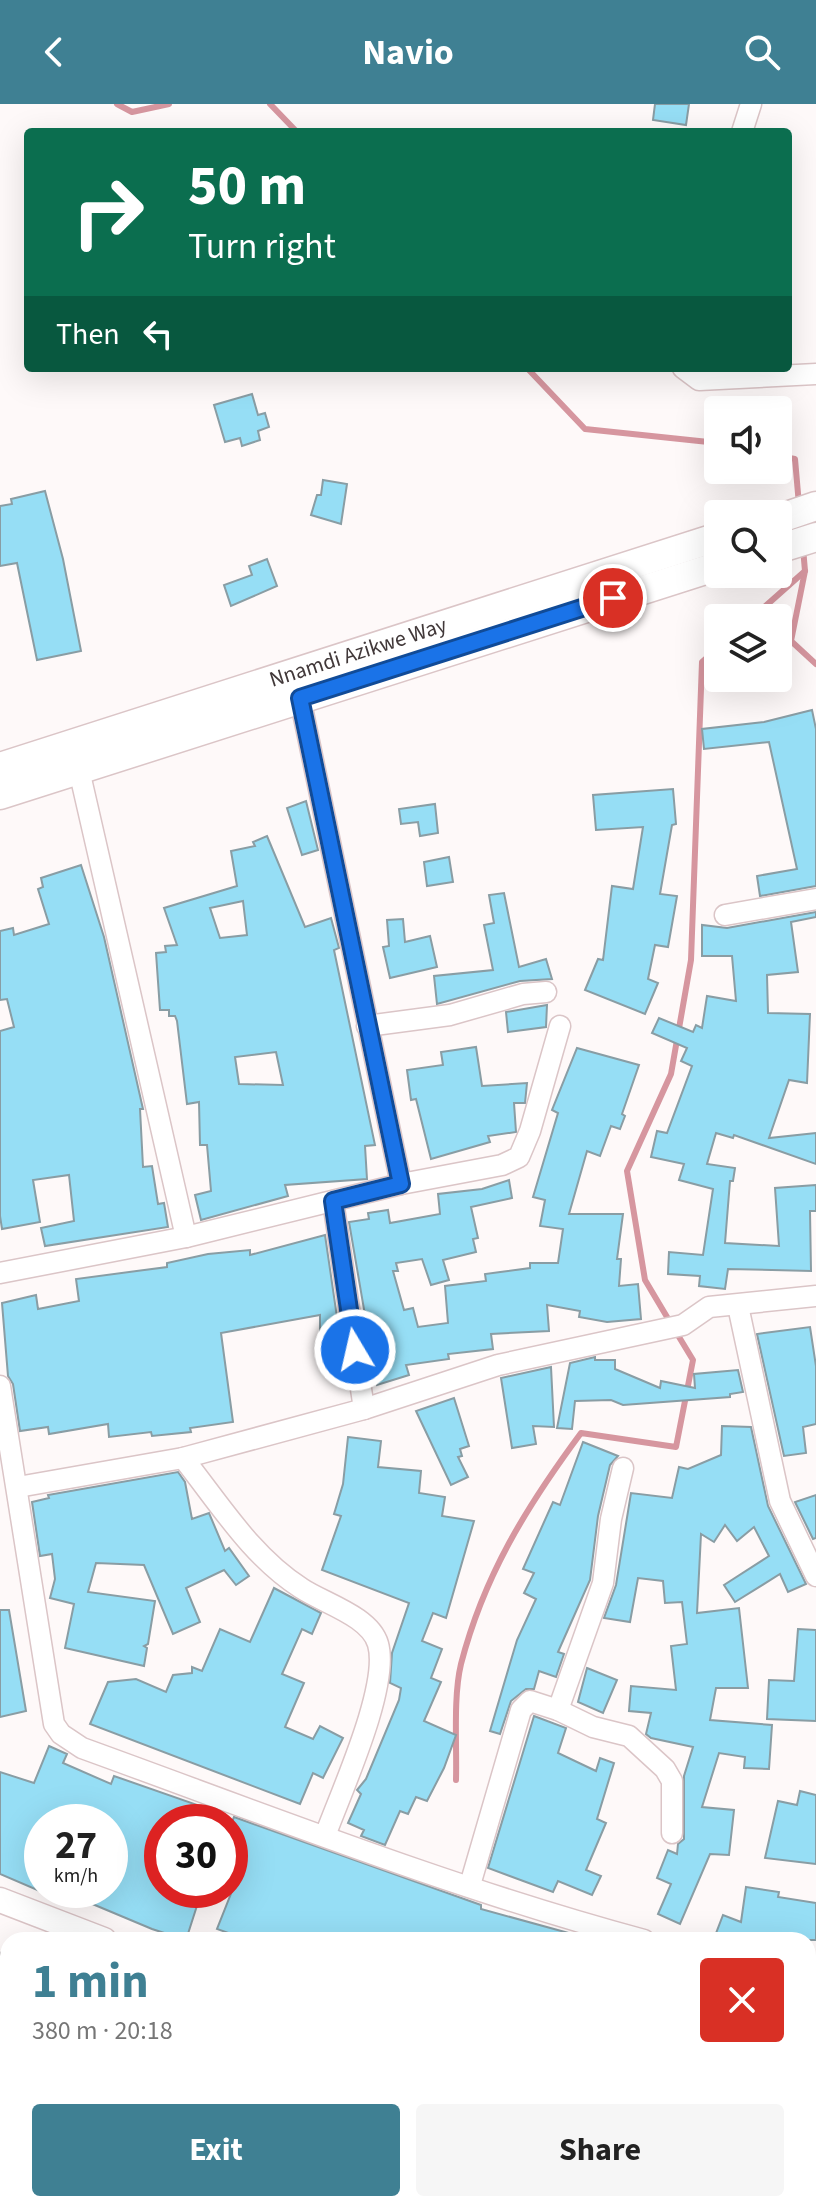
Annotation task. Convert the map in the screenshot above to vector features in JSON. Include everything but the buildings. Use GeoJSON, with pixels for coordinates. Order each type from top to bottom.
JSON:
{"type":"FeatureCollection","features":[{"type":"Feature","properties":{"kind":"highway"},"geometry":{"type":"LineString","coordinates":[[792,514],[816,506]]}},
{"type":"Feature","properties":{"kind":"highway"},"geometry":{"type":"LineString","coordinates":[[792,545],[816,537]]}},
{"type":"Feature","properties":{"kind":"highway","name":"Nnamdi Azikwe Way"},"geometry":{"type":"LineString","coordinates":[[0,767],[704,541]]}},
{"type":"Feature","properties":{"kind":"highway","name":"Nnamdi Azikwe Way"},"geometry":{"type":"LineString","coordinates":[[0,795],[704,570]]}},
{"type":"Feature","properties":{"kind":"main road"},"geometry":{"type":"LineString","coordinates":[[0,1900],[83,1932]]}},
{"type":"Feature","properties":{"kind":"street"},"geometry":{"type":"LineString","coordinates":[[743,128],[751,104]]}},
{"type":"Feature","properties":{"kind":"street"},"geometry":{"type":"LineString","coordinates":[[688,372],[699,380],[816,374]]}},
{"type":"Feature","properties":{"kind":"street"},"geometry":{"type":"LineString","coordinates":[[300,698],[401,1184]]}},
{"type":"Feature","properties":{"kind":"street"},"geometry":{"type":"LineString","coordinates":[[79,770],[186,1237]]}},
{"type":"Feature","properties":{"kind":"street"},"geometry":{"type":"LineString","coordinates":[[725,915],[816,899]]}},
{"type":"Feature","properties":{"kind":"street"},"geometry":{"type":"LineString","coordinates":[[367,1026],[450,1015],[523,994],[546,992]]}},
{"type":"Feature","properties":{"kind":"street"},"geometry":{"type":"LineString","coordinates":[[0,1273],[186,1237],[401,1184],[502,1165],[519,1157],[530,1131],[560,1026]]}},
{"type":"Feature","properties":{"kind":"street"},"geometry":{"type":"LineString","coordinates":[[333,1201],[364,1409]]}},
{"type":"Feature","properties":{"kind":"street"},"geometry":{"type":"LineString","coordinates":[[18,1487],[183,1458],[364,1409],[498,1365],[683,1325],[709,1307],[816,1296]]}},
{"type":"Feature","properties":{"kind":"street"},"geometry":{"type":"LineString","coordinates":[[738,1306],[759,1416],[780,1501],[816,1576]]}},
{"type":"Feature","properties":{"kind":"street"},"geometry":{"type":"LineString","coordinates":[[0,1386],[50,1706],[54,1724],[61,1734],[82,1748],[325,1836],[619,1932]]}},
{"type":"Feature","properties":{"kind":"street"},"geometry":{"type":"LineString","coordinates":[[183,1458],[268,1564],[300,1588],[370,1628],[377,1640],[380,1655],[370,1716],[325,1836]]}},
{"type":"Feature","properties":{"kind":"street"},"geometry":{"type":"LineString","coordinates":[[558,1710],[603,1583],[611,1519],[623,1468]]}},
{"type":"Feature","properties":{"kind":"street"},"geometry":{"type":"LineString","coordinates":[[470,1885],[525,1702],[558,1710],[593,1727],[629,1736],[665,1769],[674,1793],[672,1833]]}},
{"type":"Feature","properties":{"kind":"waterway"},"geometry":{"type":"LineString","coordinates":[[117,104],[132,112],[169,104]]}},
{"type":"Feature","properties":{"kind":"waterway"},"geometry":{"type":"LineString","coordinates":[[270,104],[293,128]]}},
{"type":"Feature","properties":{"kind":"waterway"},"geometry":{"type":"LineString","coordinates":[[531,372],[585,429],[704,442]]}},
{"type":"Feature","properties":{"kind":"waterway"},"geometry":{"type":"LineString","coordinates":[[792,458],[795,459],[799,505]]}},
{"type":"Feature","properties":{"kind":"waterway"},"geometry":{"type":"LineString","coordinates":[[803,548],[805,571],[791,641],[816,664]]}},
{"type":"Feature","properties":{"kind":"waterway"},"geometry":{"type":"LineString","coordinates":[[768,604],[805,571]]}},
{"type":"Feature","properties":{"kind":"waterway"},"geometry":{"type":"LineString","coordinates":[[670,1322],[645,1280],[627,1171],[671,1074],[691,960],[704,660]]}},
{"type":"Feature","properties":{"kind":"waterway"},"geometry":{"type":"LineString","coordinates":[[456,1780],[456,1706],[461,1664],[482,1601],[509,1542],[581,1433],[676,1447],[693,1360],[676,1332]]}},
{"type":"Feature","properties":{"kind":"route"},"geometry":{"type":"LineString","coordinates":[[355,1350],[333,1201],[401,1184],[300,698],[613,598]]}}]}
